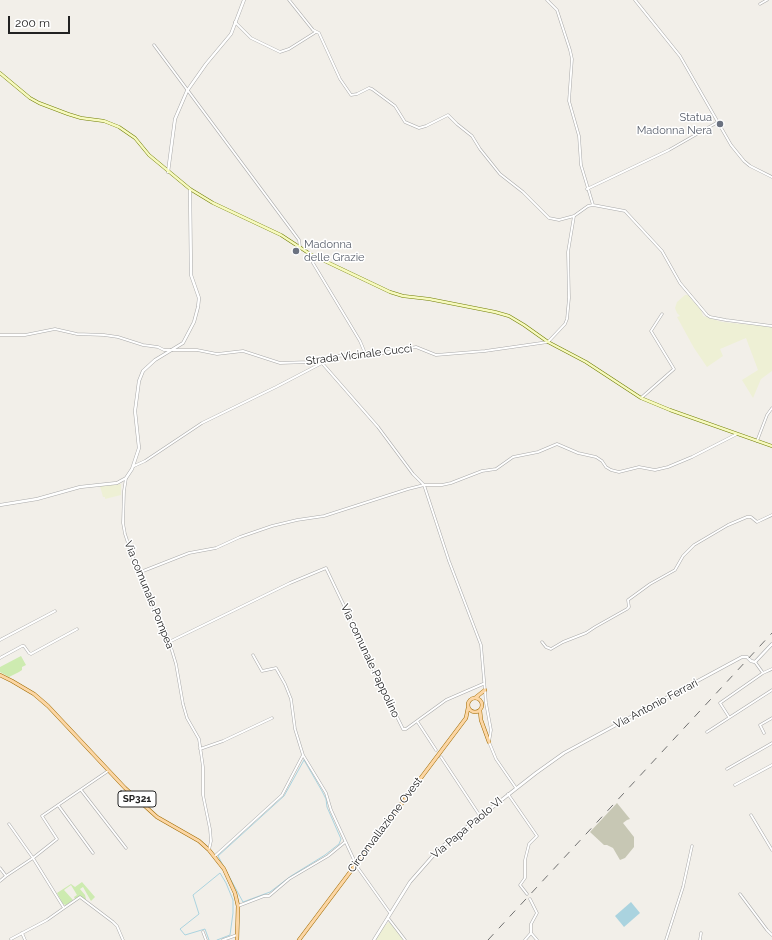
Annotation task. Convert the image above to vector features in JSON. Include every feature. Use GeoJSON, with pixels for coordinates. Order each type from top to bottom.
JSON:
{"type":"FeatureCollection","features":[{"type":"Feature","properties":{"kind":"main road"},"geometry":{"type":"LineString","coordinates":[[0,73],[30,98],[39,103],[81,118],[104,121],[119,127],[135,138],[149,155],[190,189],[213,203],[280,235],[310,254],[390,292],[403,296],[451,303],[509,316],[548,342],[586,362],[641,398],[670,410],[772,446]]}},
{"type":"Feature","properties":{"kind":"main road","name":"SP321"},"geometry":{"type":"LineString","coordinates":[[0,675],[34,694],[48,706],[125,788],[157,817],[193,838],[215,856],[233,886],[238,906],[237,940]]}},
{"type":"Feature","properties":{"kind":"main road"},"geometry":{"type":"LineString","coordinates":[[481,720],[479,716],[468,708],[469,701],[485,690]]}},
{"type":"Feature","properties":{"kind":"main road"},"geometry":{"type":"LineString","coordinates":[[481,693],[481,720],[489,742]]}},
{"type":"Feature","properties":{"kind":"main road"},"geometry":{"type":"LineString","coordinates":[[475,698],[480,700]]}},
{"type":"Feature","properties":{"kind":"main road","name":"Circonvallazione Ovest"},"geometry":{"type":"LineString","coordinates":[[299,940],[466,718],[468,708]]}},
{"type":"Feature","properties":{"kind":"main road"},"geometry":{"type":"LineString","coordinates":[[466,718],[480,711]]}},
{"type":"Feature","properties":{"kind":"street"},"geometry":{"type":"LineString","coordinates":[[168,172],[175,119],[187,92],[206,64],[231,34],[244,0]]}},
{"type":"Feature","properties":{"kind":"street"},"geometry":{"type":"LineString","coordinates":[[289,0],[313,30],[319,33],[340,79],[351,95],[357,94],[369,88],[372,89],[395,106],[405,122],[419,128],[448,115],[472,136],[480,149],[500,174],[523,192],[549,218],[559,220],[574,216],[588,206],[593,205],[625,211],[662,251],[680,283],[707,315],[726,320],[772,326]]}},
{"type":"Feature","properties":{"kind":"street"},"geometry":{"type":"LineString","coordinates":[[547,0],[557,10],[570,50],[572,59],[569,101],[579,136],[581,165],[593,205]]}},
{"type":"Feature","properties":{"kind":"street"},"geometry":{"type":"LineString","coordinates":[[635,0],[680,56],[731,145],[750,166],[772,177]]}},
{"type":"Feature","properties":{"kind":"street"},"geometry":{"type":"LineString","coordinates":[[760,4],[768,0]]}},
{"type":"Feature","properties":{"kind":"street"},"geometry":{"type":"LineString","coordinates":[[235,22],[251,38],[280,52],[289,49],[316,32]]}},
{"type":"Feature","properties":{"kind":"street"},"geometry":{"type":"LineString","coordinates":[[154,45],[187,92],[299,240],[300,248]]}},
{"type":"Feature","properties":{"kind":"street"},"geometry":{"type":"LineString","coordinates":[[587,189],[669,150],[718,122]]}},
{"type":"Feature","properties":{"kind":"street"},"geometry":{"type":"LineString","coordinates":[[0,505],[37,499],[80,487],[117,483],[126,478],[134,466],[139,448],[135,411],[143,371],[183,343],[194,322],[198,307],[199,298],[191,275],[190,189]]}},
{"type":"Feature","properties":{"kind":"street"},"geometry":{"type":"LineString","coordinates":[[548,342],[565,324],[567,319],[569,298],[568,252],[574,216]]}},
{"type":"Feature","properties":{"kind":"street"},"geometry":{"type":"LineString","coordinates":[[310,254],[313,263],[360,341],[365,353]]}},
{"type":"Feature","properties":{"kind":"street"},"geometry":{"type":"LineString","coordinates":[[641,398],[674,369],[651,331],[662,314]]}},
{"type":"Feature","properties":{"kind":"street","name":"Strada Vicinale Cucci"},"geometry":{"type":"LineString","coordinates":[[0,335],[25,335],[55,329],[77,334],[118,337],[170,351],[197,350],[217,354],[243,351],[280,363],[308,362],[338,356],[365,353],[372,355],[416,347],[436,355],[485,351],[548,342]]}},
{"type":"Feature","properties":{"kind":"street"},"geometry":{"type":"LineString","coordinates":[[134,466],[145,461],[202,423],[322,363],[378,427],[424,486],[449,561],[481,645],[484,683],[491,730],[489,742],[496,759],[516,788]]}},
{"type":"Feature","properties":{"kind":"street"},"geometry":{"type":"LineString","coordinates":[[757,441],[767,415],[772,408]]}},
{"type":"Feature","properties":{"kind":"street"},"geometry":{"type":"LineString","coordinates":[[138,573],[189,552],[216,548],[272,526],[324,516],[373,500],[424,486],[451,483],[482,471],[496,469],[513,458],[538,452],[557,444],[563,445],[578,453],[596,457],[611,470],[619,472],[639,467],[655,470],[692,457],[737,434]]}},
{"type":"Feature","properties":{"kind":"street","name":"Via comunale Pompea"},"geometry":{"type":"LineString","coordinates":[[126,478],[123,523],[126,538],[148,597],[166,632],[176,664],[183,704],[188,718],[199,739],[203,767],[203,795],[210,829],[211,841],[209,850]]}},
{"type":"Feature","properties":{"kind":"street"},"geometry":{"type":"LineString","coordinates":[[542,642],[546,647],[551,649],[563,642],[586,633],[627,609],[629,607],[628,600],[650,584],[675,570],[683,556],[694,545],[728,525],[748,517],[751,517],[757,522],[772,515]]}},
{"type":"Feature","properties":{"kind":"street","name":"Via comunale Pappolino"},"geometry":{"type":"LineString","coordinates":[[169,642],[290,583],[326,568],[360,642],[403,729],[406,729],[417,721],[436,750]]}},
{"type":"Feature","properties":{"kind":"street"},"geometry":{"type":"LineString","coordinates":[[0,640],[55,610]]}},
{"type":"Feature","properties":{"kind":"street"},"geometry":{"type":"LineString","coordinates":[[0,658],[22,646],[24,646],[31,654],[77,629]]}},
{"type":"Feature","properties":{"kind":"street"},"geometry":{"type":"LineString","coordinates":[[763,673],[755,662],[772,644]]}},
{"type":"Feature","properties":{"kind":"street"},"geometry":{"type":"LineString","coordinates":[[253,655],[262,671],[276,668],[285,684],[290,699],[295,730],[303,755],[326,793],[331,810],[354,860]]}},
{"type":"Feature","properties":{"kind":"street","name":"Via Antonio Ferrari"},"geometry":{"type":"LineString","coordinates":[[564,753],[742,657],[748,658],[755,662]]}},
{"type":"Feature","properties":{"kind":"street"},"geometry":{"type":"LineString","coordinates":[[729,717],[720,702],[763,673],[772,669]]}},
{"type":"Feature","properties":{"kind":"street"},"geometry":{"type":"LineString","coordinates":[[417,721],[446,700],[484,683]]}},
{"type":"Feature","properties":{"kind":"street"},"geometry":{"type":"LineString","coordinates":[[707,732],[772,690]]}},
{"type":"Feature","properties":{"kind":"street"},"geometry":{"type":"LineString","coordinates":[[200,749],[223,741],[272,718]]}},
{"type":"Feature","properties":{"kind":"street"},"geometry":{"type":"LineString","coordinates":[[764,733],[760,725],[772,718]]}},
{"type":"Feature","properties":{"kind":"street"},"geometry":{"type":"LineString","coordinates":[[727,769],[772,743]]}},
{"type":"Feature","properties":{"kind":"street","name":"Via Papa Paolo VI"},"geometry":{"type":"LineString","coordinates":[[374,940],[410,882],[439,848],[508,794],[564,753]]}},
{"type":"Feature","properties":{"kind":"street"},"geometry":{"type":"LineString","coordinates":[[215,856],[282,795],[303,755]]}},
{"type":"Feature","properties":{"kind":"street"},"geometry":{"type":"LineString","coordinates":[[441,757],[480,816]]}},
{"type":"Feature","properties":{"kind":"street"},"geometry":{"type":"LineString","coordinates":[[735,785],[772,765]]}},
{"type":"Feature","properties":{"kind":"street"},"geometry":{"type":"LineString","coordinates":[[0,881],[57,839],[42,816],[109,770]]}},
{"type":"Feature","properties":{"kind":"street"},"geometry":{"type":"LineString","coordinates":[[81,790],[126,848]]}},
{"type":"Feature","properties":{"kind":"street"},"geometry":{"type":"LineString","coordinates":[[508,794],[537,836],[529,844],[525,860],[525,878],[520,885],[527,894]]}},
{"type":"Feature","properties":{"kind":"street"},"geometry":{"type":"LineString","coordinates":[[58,805],[93,853]]}},
{"type":"Feature","properties":{"kind":"street"},"geometry":{"type":"LineString","coordinates":[[751,814],[772,850]]}},
{"type":"Feature","properties":{"kind":"street"},"geometry":{"type":"LineString","coordinates":[[9,824],[33,858],[64,908]]}},
{"type":"Feature","properties":{"kind":"street"},"geometry":{"type":"LineString","coordinates":[[238,906],[264,896],[269,896],[289,880],[328,856],[345,842]]}},
{"type":"Feature","properties":{"kind":"street"},"geometry":{"type":"LineString","coordinates":[[666,940],[683,887],[692,846]]}},
{"type":"Feature","properties":{"kind":"street"},"geometry":{"type":"LineString","coordinates":[[0,868],[6,876]]}},
{"type":"Feature","properties":{"kind":"street"},"geometry":{"type":"LineString","coordinates":[[358,868],[390,913]]}},
{"type":"Feature","properties":{"kind":"street"},"geometry":{"type":"LineString","coordinates":[[740,894],[771,933]]}},
{"type":"Feature","properties":{"kind":"street"},"geometry":{"type":"LineString","coordinates":[[11,939],[47,920],[80,897],[114,922],[123,940]]}},
{"type":"Feature","properties":{"kind":"street"},"geometry":{"type":"LineString","coordinates":[[525,940],[530,933],[530,924],[537,913],[530,899]]}},
{"type":"Feature","properties":{"kind":"street"},"geometry":{"type":"LineString","coordinates":[[388,918],[405,940]]}},
{"type":"Feature","properties":{"kind":"street"},"geometry":{"type":"LineString","coordinates":[[203,932],[206,940]]}},
{"type":"Feature","properties":{"kind":"street"},"geometry":{"type":"LineString","coordinates":[[22,933],[25,940]]}},
{"type":"Feature","properties":{"kind":"street"},"geometry":{"type":"LineString","coordinates":[[530,933],[537,940]]}},
{"type":"Feature","properties":{"kind":"street"},"geometry":{"type":"LineString","coordinates":[[700,940],[701,933]]}},
{"type":"Feature","properties":{"kind":"street"},"geometry":{"type":"LineString","coordinates":[[222,940],[237,935]]}},
{"type":"Feature","properties":{"kind":"shaded area"},"geometry":{"type":"Polygon","coordinates":[[[685,295],[688,295],[701,310],[703,316],[722,322],[772,327],[772,371],[761,379],[753,398],[742,380],[758,370],[746,338],[720,349],[723,356],[707,367],[694,348],[677,317],[680,316],[675,308],[677,302],[685,295]]]}},
{"type":"Feature","properties":{"kind":"shaded area"},"geometry":{"type":"Polygon","coordinates":[[[121,484],[121,495],[105,499],[105,497],[103,497],[100,486],[121,484]]]}},
{"type":"Feature","properties":{"kind":"shaded area"},"geometry":{"type":"Polygon","coordinates":[[[617,803],[630,819],[623,823],[634,837],[634,847],[625,858],[620,860],[613,848],[604,845],[590,832],[617,803]]]}},
{"type":"Feature","properties":{"kind":"shaded area"},"geometry":{"type":"Polygon","coordinates":[[[389,922],[404,940],[375,940],[383,927],[389,922]]]}},
{"type":"Feature","properties":{"kind":"green space"},"geometry":{"type":"Polygon","coordinates":[[[21,656],[26,665],[22,667],[22,670],[9,677],[0,672],[0,667],[21,656]]]}},
{"type":"Feature","properties":{"kind":"green space"},"geometry":{"type":"Polygon","coordinates":[[[82,882],[95,897],[91,901],[83,887],[80,889],[85,895],[86,899],[85,900],[80,896],[75,899],[74,897],[77,895],[71,885],[64,890],[73,900],[66,905],[63,904],[57,893],[71,884],[75,887],[82,882]]]}},
{"type":"Feature","properties":{"kind":"water"},"geometry":{"type":"Polygon","coordinates":[[[631,902],[640,913],[624,927],[615,916],[631,902]]]}},
{"type":"Feature","properties":{"kind":"waterway"},"geometry":{"type":"LineString","coordinates":[[304,760],[326,799],[327,807],[341,839],[339,844],[270,892],[243,902],[218,856],[284,796],[304,760]]}},
{"type":"Feature","properties":{"kind":"waterway"},"geometry":{"type":"LineString","coordinates":[[209,940],[205,929],[185,935],[180,929],[199,914],[193,895],[220,873],[233,900],[233,913],[230,935],[217,940]]}},
{"type":"Feature","properties":{"kind":"railway"},"geometry":{"type":"LineString","coordinates":[[488,940],[772,633]]}},
{"type":"Feature","properties":{"kind":"place","name":"Statua Madonna Nera"},"geometry":{"type":"Point","coordinates":[720,124]}},
{"type":"Feature","properties":{"kind":"place","name":"Madonna delle Grazie"},"geometry":{"type":"Point","coordinates":[296,251]}}]}
